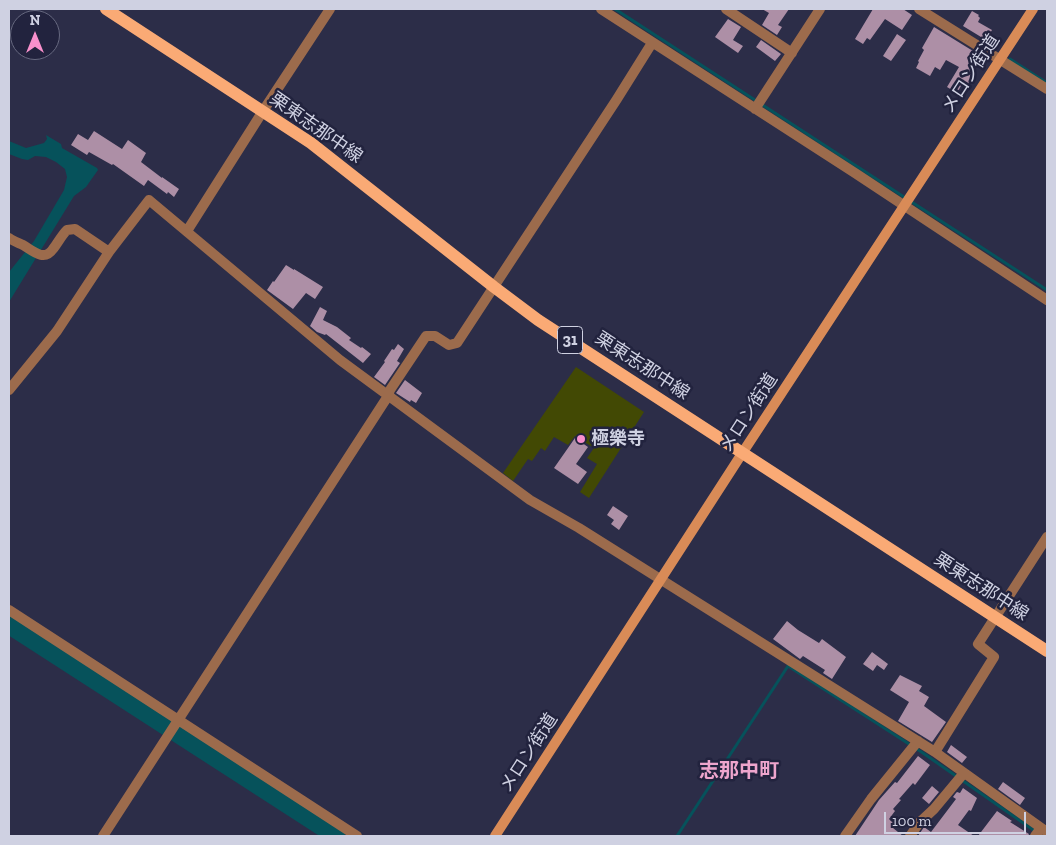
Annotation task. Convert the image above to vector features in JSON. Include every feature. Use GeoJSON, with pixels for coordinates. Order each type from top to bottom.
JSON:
{"type":"FeatureCollection","features":[{"type":"Feature","properties":{"kind":"main road","name":"栗東志那中線"},"geometry":{"type":"LineString","coordinates":[[106,9],[311,143],[538,320],[1047,651]]}},
{"type":"Feature","properties":{"kind":"street"},"geometry":{"type":"LineString","coordinates":[[187,231],[330,9]]}},
{"type":"Feature","properties":{"kind":"street"},"geometry":{"type":"LineString","coordinates":[[601,9],[652,42],[759,104],[908,202],[1047,300]]}},
{"type":"Feature","properties":{"kind":"street"},"geometry":{"type":"LineString","coordinates":[[726,9],[792,53]]}},
{"type":"Feature","properties":{"kind":"street"},"geometry":{"type":"LineString","coordinates":[[759,104],[820,9]]}},
{"type":"Feature","properties":{"kind":"street"},"geometry":{"type":"LineString","coordinates":[[919,9],[1047,89]]}},
{"type":"Feature","properties":{"kind":"street","name":"メロン街道"},"geometry":{"type":"LineString","coordinates":[[495,836],[743,452],[1033,9]]}},
{"type":"Feature","properties":{"kind":"street"},"geometry":{"type":"LineString","coordinates":[[103,836],[426,336],[435,336],[449,345],[457,342],[617,99],[652,42]]}},
{"type":"Feature","properties":{"kind":"street"},"geometry":{"type":"LineString","coordinates":[[9,390],[57,331],[109,252],[149,200],[294,322],[388,396],[530,500],[579,528],[935,752],[1041,832]]}},
{"type":"Feature","properties":{"kind":"street"},"geometry":{"type":"LineString","coordinates":[[9,238],[41,256],[47,255],[52,251],[66,230],[70,229],[75,230],[109,252]]}},
{"type":"Feature","properties":{"kind":"street"},"geometry":{"type":"LineString","coordinates":[[935,752],[994,657],[978,644],[1047,537]]}},
{"type":"Feature","properties":{"kind":"street"},"geometry":{"type":"LineString","coordinates":[[9,610],[357,836]]}},
{"type":"Feature","properties":{"kind":"street"},"geometry":{"type":"LineString","coordinates":[[845,836],[918,741]]}},
{"type":"Feature","properties":{"kind":"street"},"geometry":{"type":"LineString","coordinates":[[910,836],[919,823],[934,809],[964,773]]}},
{"type":"Feature","properties":{"kind":"green space"},"geometry":{"type":"Polygon","coordinates":[[[576,367],[644,412],[589,498],[580,492],[597,464],[587,458],[594,448],[575,436],[568,445],[554,437],[545,451],[541,448],[532,461],[528,459],[513,481],[503,473],[576,367]]]}},
{"type":"Feature","properties":{"kind":"shaded area"},"geometry":{"type":"Polygon","coordinates":[[[46,135],[61,144],[62,148],[98,170],[86,187],[74,196],[9,302],[9,272],[34,241],[64,190],[67,177],[65,169],[46,157],[35,156],[28,160],[9,154],[9,141],[26,148],[44,143],[47,139],[46,135]]]}},
{"type":"Feature","properties":{"kind":"building"},"geometry":{"type":"Polygon","coordinates":[[[762,9],[789,9],[778,25],[782,27],[777,35],[762,25],[769,13],[762,9]]]}},
{"type":"Feature","properties":{"kind":"building"},"geometry":{"type":"Polygon","coordinates":[[[873,9],[903,9],[912,15],[902,30],[885,19],[870,40],[867,38],[863,44],[855,39],[873,9]]]}},
{"type":"Feature","properties":{"kind":"building"},"geometry":{"type":"Polygon","coordinates":[[[972,11],[979,15],[978,22],[992,30],[986,40],[963,26],[972,11]]]}},
{"type":"Feature","properties":{"kind":"building"},"geometry":{"type":"Polygon","coordinates":[[[728,19],[741,27],[733,40],[743,46],[738,53],[715,37],[728,19]]]}},
{"type":"Feature","properties":{"kind":"building"},"geometry":{"type":"Polygon","coordinates":[[[934,27],[973,51],[970,54],[973,56],[969,63],[976,67],[974,74],[967,87],[962,84],[957,93],[947,87],[959,67],[946,60],[940,70],[935,67],[930,76],[916,68],[924,50],[922,48],[934,27]]]}},
{"type":"Feature","properties":{"kind":"building"},"geometry":{"type":"Polygon","coordinates":[[[897,34],[906,40],[891,61],[883,56],[897,34]]]}},
{"type":"Feature","properties":{"kind":"building"},"geometry":{"type":"Polygon","coordinates":[[[761,40],[781,54],[775,61],[756,47],[761,40]]]}},
{"type":"Feature","properties":{"kind":"building"},"geometry":{"type":"Polygon","coordinates":[[[94,131],[122,149],[128,140],[146,153],[141,162],[179,189],[174,197],[148,180],[144,186],[113,164],[89,152],[87,155],[71,145],[78,134],[88,140],[94,131]]]}},
{"type":"Feature","properties":{"kind":"building"},"geometry":{"type":"Polygon","coordinates":[[[286,265],[323,287],[315,299],[306,293],[293,309],[267,290],[286,265]]]}},
{"type":"Feature","properties":{"kind":"building"},"geometry":{"type":"Polygon","coordinates":[[[320,307],[327,311],[323,320],[337,327],[351,338],[349,340],[371,354],[363,363],[326,334],[317,332],[310,326],[320,307]]]}},
{"type":"Feature","properties":{"kind":"building"},"geometry":{"type":"Polygon","coordinates":[[[398,344],[404,349],[397,361],[400,363],[385,385],[374,377],[392,349],[394,350],[398,344]]]}},
{"type":"Feature","properties":{"kind":"building"},"geometry":{"type":"Polygon","coordinates":[[[405,380],[422,393],[416,403],[411,400],[410,402],[396,393],[405,380]]]}},
{"type":"Feature","properties":{"kind":"building"},"geometry":{"type":"Polygon","coordinates":[[[575,438],[588,447],[576,464],[587,472],[578,484],[554,468],[575,438]]]}},
{"type":"Feature","properties":{"kind":"building"},"geometry":{"type":"Polygon","coordinates":[[[613,506],[628,516],[619,530],[611,524],[614,520],[607,515],[613,506]]]}},
{"type":"Feature","properties":{"kind":"building"},"geometry":{"type":"Polygon","coordinates":[[[787,621],[819,643],[822,639],[846,657],[832,679],[823,673],[825,670],[803,656],[800,659],[773,639],[787,621]]]}},
{"type":"Feature","properties":{"kind":"building"},"geometry":{"type":"Polygon","coordinates":[[[872,652],[888,664],[884,670],[877,665],[873,671],[863,664],[872,652]]]}},
{"type":"Feature","properties":{"kind":"building"},"geometry":{"type":"Polygon","coordinates":[[[900,675],[922,686],[919,691],[929,697],[924,706],[946,722],[932,742],[898,721],[909,702],[890,690],[900,675]]]}},
{"type":"Feature","properties":{"kind":"building"},"geometry":{"type":"Polygon","coordinates":[[[951,745],[967,757],[962,763],[947,752],[951,745]]]}},
{"type":"Feature","properties":{"kind":"building"},"geometry":{"type":"Polygon","coordinates":[[[918,756],[930,765],[915,785],[913,783],[899,799],[901,800],[893,809],[895,811],[889,819],[895,825],[893,828],[903,836],[855,836],[879,800],[895,782],[897,783],[918,756]]]}},
{"type":"Feature","properties":{"kind":"building"},"geometry":{"type":"Polygon","coordinates":[[[1003,782],[1025,798],[1020,805],[998,789],[1003,782]]]}},
{"type":"Feature","properties":{"kind":"building"},"geometry":{"type":"Polygon","coordinates":[[[932,786],[939,792],[929,804],[922,798],[932,786]]]}},
{"type":"Feature","properties":{"kind":"building"},"geometry":{"type":"Polygon","coordinates":[[[963,788],[977,798],[971,811],[969,810],[958,825],[974,836],[918,836],[924,827],[931,832],[956,799],[953,797],[957,792],[960,793],[963,788]]]}},
{"type":"Feature","properties":{"kind":"building"},"geometry":{"type":"Polygon","coordinates":[[[997,811],[1029,834],[1028,836],[978,836],[997,811]]]}},
{"type":"Feature","properties":{"kind":"waterway"},"geometry":{"type":"LineString","coordinates":[[615,9],[1047,290]]}},
{"type":"Feature","properties":{"kind":"waterway"},"geometry":{"type":"LineString","coordinates":[[1010,59],[1047,83]]}},
{"type":"Feature","properties":{"kind":"waterway"},"geometry":{"type":"LineString","coordinates":[[9,625],[336,836]]}},
{"type":"Feature","properties":{"kind":"waterway"},"geometry":{"type":"LineString","coordinates":[[677,836],[788,666],[923,753],[1042,836]]}},
{"type":"Feature","properties":{"kind":"place","name":"極樂寺"},"geometry":{"type":"Point","coordinates":[581,439]}},
{"type":"Feature","properties":{"kind":"district","name":"志那中町"},"geometry":{"type":"Point","coordinates":[739,771]}}]}
